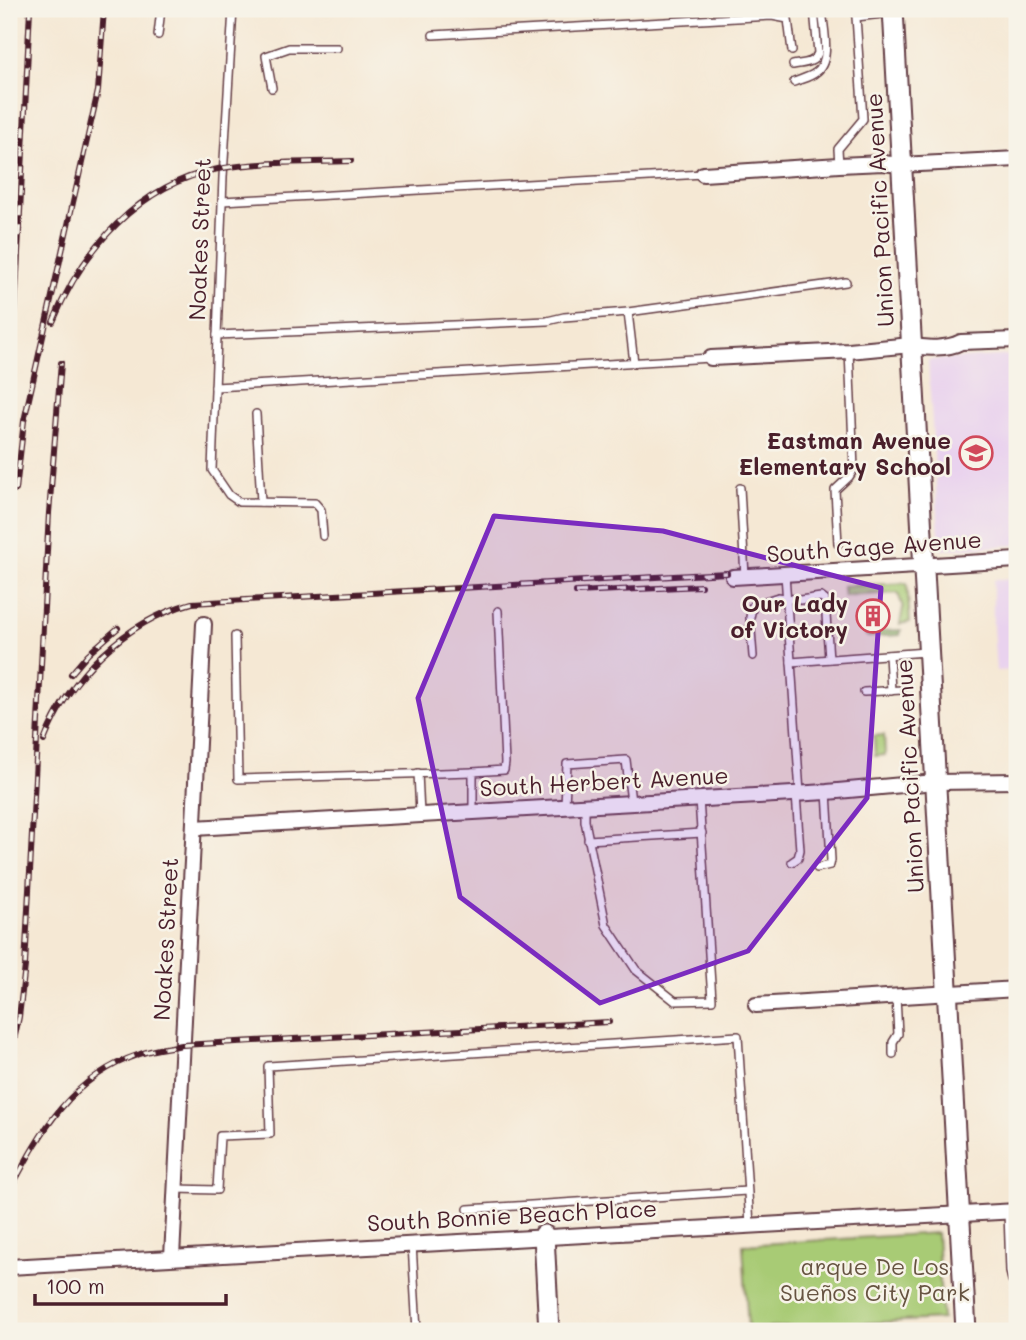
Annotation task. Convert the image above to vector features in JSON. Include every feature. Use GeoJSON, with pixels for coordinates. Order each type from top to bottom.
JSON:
{"type":"FeatureCollection","features":[{"type":"Feature","properties":{"kind":"street","name":"Union Pacific Avenue"},"geometry":{"type":"LineString","coordinates":[[893,11],[966,1331]]}},
{"type":"Feature","properties":{"kind":"street"},"geometry":{"type":"LineString","coordinates":[[703,174],[839,164],[901,165],[1017,159]]}},
{"type":"Feature","properties":{"kind":"street"},"geometry":{"type":"LineString","coordinates":[[711,359],[849,351],[954,338],[961,342],[1017,340]]}},
{"type":"Feature","properties":{"kind":"street","name":"South Gage Avenue"},"geometry":{"type":"LineString","coordinates":[[739,577],[1017,560]]}},
{"type":"Feature","properties":{"kind":"street","name":"Noakes Street"},"geometry":{"type":"LineString","coordinates":[[172,1257],[204,624]]}},
{"type":"Feature","properties":{"kind":"street","name":"South Herbert Avenue"},"geometry":{"type":"LineString","coordinates":[[194,828],[827,792],[934,782],[1017,781]]}},
{"type":"Feature","properties":{"kind":"street"},"geometry":{"type":"LineString","coordinates":[[756,1004],[1017,989]]}},
{"type":"Feature","properties":{"kind":"street","name":"South Bonnie Beach Place"},"geometry":{"type":"LineString","coordinates":[[9,1267],[544,1235],[1013,1211]]}},
{"type":"Feature","properties":{"kind":"street"},"geometry":{"type":"LineString","coordinates":[[544,1235],[549,1331]]}},
{"type":"Feature","properties":{"kind":"lane"},"geometry":{"type":"LineString","coordinates":[[159,35],[161,9]]}},
{"type":"Feature","properties":{"kind":"lane","name":"Noakes Street"},"geometry":{"type":"LineString","coordinates":[[233,9],[222,201],[212,470],[229,495],[239,502],[261,502]]}},
{"type":"Feature","properties":{"kind":"lane"},"geometry":{"type":"LineString","coordinates":[[793,65],[811,62],[818,53],[814,9]]}},
{"type":"Feature","properties":{"kind":"lane"},"geometry":{"type":"LineString","coordinates":[[794,82],[816,73],[822,66],[825,54],[822,9]]}},
{"type":"Feature","properties":{"kind":"lane"},"geometry":{"type":"LineString","coordinates":[[839,164],[838,149],[863,119],[856,17],[893,11]]}},
{"type":"Feature","properties":{"kind":"lane"},"geometry":{"type":"LineString","coordinates":[[433,35],[772,16],[788,19],[792,51]]}},
{"type":"Feature","properties":{"kind":"lane"},"geometry":{"type":"LineString","coordinates":[[272,88],[266,56],[289,48],[337,48]]}},
{"type":"Feature","properties":{"kind":"lane"},"geometry":{"type":"LineString","coordinates":[[222,201],[703,174]]}},
{"type":"Feature","properties":{"kind":"lane"},"geometry":{"type":"LineString","coordinates":[[217,335],[547,321],[846,282]]}},
{"type":"Feature","properties":{"kind":"lane"},"geometry":{"type":"LineString","coordinates":[[628,312],[634,363]]}},
{"type":"Feature","properties":{"kind":"lane"},"geometry":{"type":"LineString","coordinates":[[838,544],[835,490],[854,469],[849,351]]}},
{"type":"Feature","properties":{"kind":"lane"},"geometry":{"type":"LineString","coordinates":[[215,387],[711,359]]}},
{"type":"Feature","properties":{"kind":"lane"},"geometry":{"type":"LineString","coordinates":[[256,414],[261,502],[315,503],[321,510],[323,536]]}},
{"type":"Feature","properties":{"kind":"lane"},"geometry":{"type":"LineString","coordinates":[[739,577],[740,488]]}},
{"type":"Feature","properties":{"kind":"lane"},"geometry":{"type":"LineString","coordinates":[[785,574],[800,850],[798,858],[792,862]]}},
{"type":"Feature","properties":{"kind":"lane"},"geometry":{"type":"LineString","coordinates":[[753,656],[750,617],[753,605],[787,597],[800,600],[821,597],[825,600],[829,659]]}},
{"type":"Feature","properties":{"kind":"lane"},"geometry":{"type":"LineString","coordinates":[[235,636],[238,779],[504,770],[498,611]]}},
{"type":"Feature","properties":{"kind":"lane"},"geometry":{"type":"LineString","coordinates":[[791,662],[927,652]]}},
{"type":"Feature","properties":{"kind":"lane"},"geometry":{"type":"LineString","coordinates":[[888,655],[891,691]]}},
{"type":"Feature","properties":{"kind":"lane"},"geometry":{"type":"LineString","coordinates":[[864,692],[902,690]]}},
{"type":"Feature","properties":{"kind":"lane"},"geometry":{"type":"LineString","coordinates":[[565,806],[567,764],[626,760],[631,802]]}},
{"type":"Feature","properties":{"kind":"lane"},"geometry":{"type":"LineString","coordinates":[[473,772],[473,811]]}},
{"type":"Feature","properties":{"kind":"lane"},"geometry":{"type":"LineString","coordinates":[[418,773],[420,814]]}},
{"type":"Feature","properties":{"kind":"lane"},"geometry":{"type":"LineString","coordinates":[[817,868],[830,865],[831,860],[827,792]]}},
{"type":"Feature","properties":{"kind":"lane"},"geometry":{"type":"LineString","coordinates":[[585,804],[585,821],[606,925],[636,970],[675,1001],[712,1000],[699,798]]}},
{"type":"Feature","properties":{"kind":"lane"},"geometry":{"type":"LineString","coordinates":[[589,839],[702,833]]}},
{"type":"Feature","properties":{"kind":"lane"},"geometry":{"type":"LineString","coordinates":[[893,1054],[893,1042],[898,1034],[896,996]]}},
{"type":"Feature","properties":{"kind":"lane"},"geometry":{"type":"LineString","coordinates":[[176,1189],[217,1189],[220,1136],[270,1134],[268,1066],[738,1036],[750,1225]]}},
{"type":"Feature","properties":{"kind":"lane"},"geometry":{"type":"LineString","coordinates":[[468,1209],[747,1191]]}},
{"type":"Feature","properties":{"kind":"lane"},"geometry":{"type":"LineString","coordinates":[[1013,1211],[1010,1272],[1012,1280],[1017,1284]]}},
{"type":"Feature","properties":{"kind":"lane"},"geometry":{"type":"LineString","coordinates":[[412,1243],[417,1331]]}},
{"type":"Feature","properties":{"kind":"highlighted area"},"geometry":{"type":"Polygon","coordinates":[[[494,516],[663,531],[881,588],[867,798],[748,951],[600,1003],[460,897],[418,698],[494,516]]]}},
{"type":"Feature","properties":{"kind":"shaded area","name":"Eastman Avenue Elementary School"},"geometry":{"type":"Polygon","coordinates":[[[1017,355],[1017,545],[940,550],[928,360],[1017,355]]]}},
{"type":"Feature","properties":{"kind":"shaded area"},"geometry":{"type":"Polygon","coordinates":[[[1017,579],[1017,670],[996,671],[993,580],[1017,579]]]}},
{"type":"Feature","properties":{"kind":"green space"},"geometry":{"type":"Polygon","coordinates":[[[907,583],[910,622],[900,624],[903,608],[898,593],[844,596],[843,586],[907,583]]]}},
{"type":"Feature","properties":{"kind":"green space"},"geometry":{"type":"Polygon","coordinates":[[[901,630],[900,635],[868,637],[865,634],[865,632],[901,630]]]}},
{"type":"Feature","properties":{"kind":"green space"},"geometry":{"type":"Polygon","coordinates":[[[884,735],[885,755],[875,756],[874,736],[884,735]]]}},
{"type":"Feature","properties":{"kind":"green space","name":"arque De Los Sueños City Park"},"geometry":{"type":"Polygon","coordinates":[[[937,1233],[942,1319],[748,1329],[743,1245],[937,1233]]]}},
{"type":"Feature","properties":{"kind":"railway"},"geometry":{"type":"LineString","coordinates":[[9,436],[30,9]]}},
{"type":"Feature","properties":{"kind":"railway"},"geometry":{"type":"LineString","coordinates":[[16,490],[24,421],[98,91],[104,9]]}},
{"type":"Feature","properties":{"kind":"railway"},"geometry":{"type":"LineString","coordinates":[[53,322],[65,295],[97,246],[117,224],[163,189],[189,177],[234,166],[351,161]]}},
{"type":"Feature","properties":{"kind":"railway"},"geometry":{"type":"LineString","coordinates":[[9,1063],[19,1017],[25,966],[49,513],[61,363]]}},
{"type":"Feature","properties":{"kind":"railway"},"geometry":{"type":"LineString","coordinates":[[44,741],[68,695],[102,655],[144,623],[192,603],[727,573]]}},
{"type":"Feature","properties":{"kind":"railway"},"geometry":{"type":"LineString","coordinates":[[576,592],[701,586]]}},
{"type":"Feature","properties":{"kind":"railway"},"geometry":{"type":"LineString","coordinates":[[71,674],[88,654],[118,628]]}},
{"type":"Feature","properties":{"kind":"railway"},"geometry":{"type":"LineString","coordinates":[[9,1192],[46,1128],[76,1092],[116,1064],[145,1052],[182,1045],[609,1022]]}},
{"type":"Feature","properties":{"kind":"place","name":"Eastman Avenue Elementary School"},"geometry":{"type":"Point","coordinates":[976,453]}},
{"type":"Feature","properties":{"kind":"place","name":"Our Lady of Victory"},"geometry":{"type":"Point","coordinates":[873,616]}}]}
